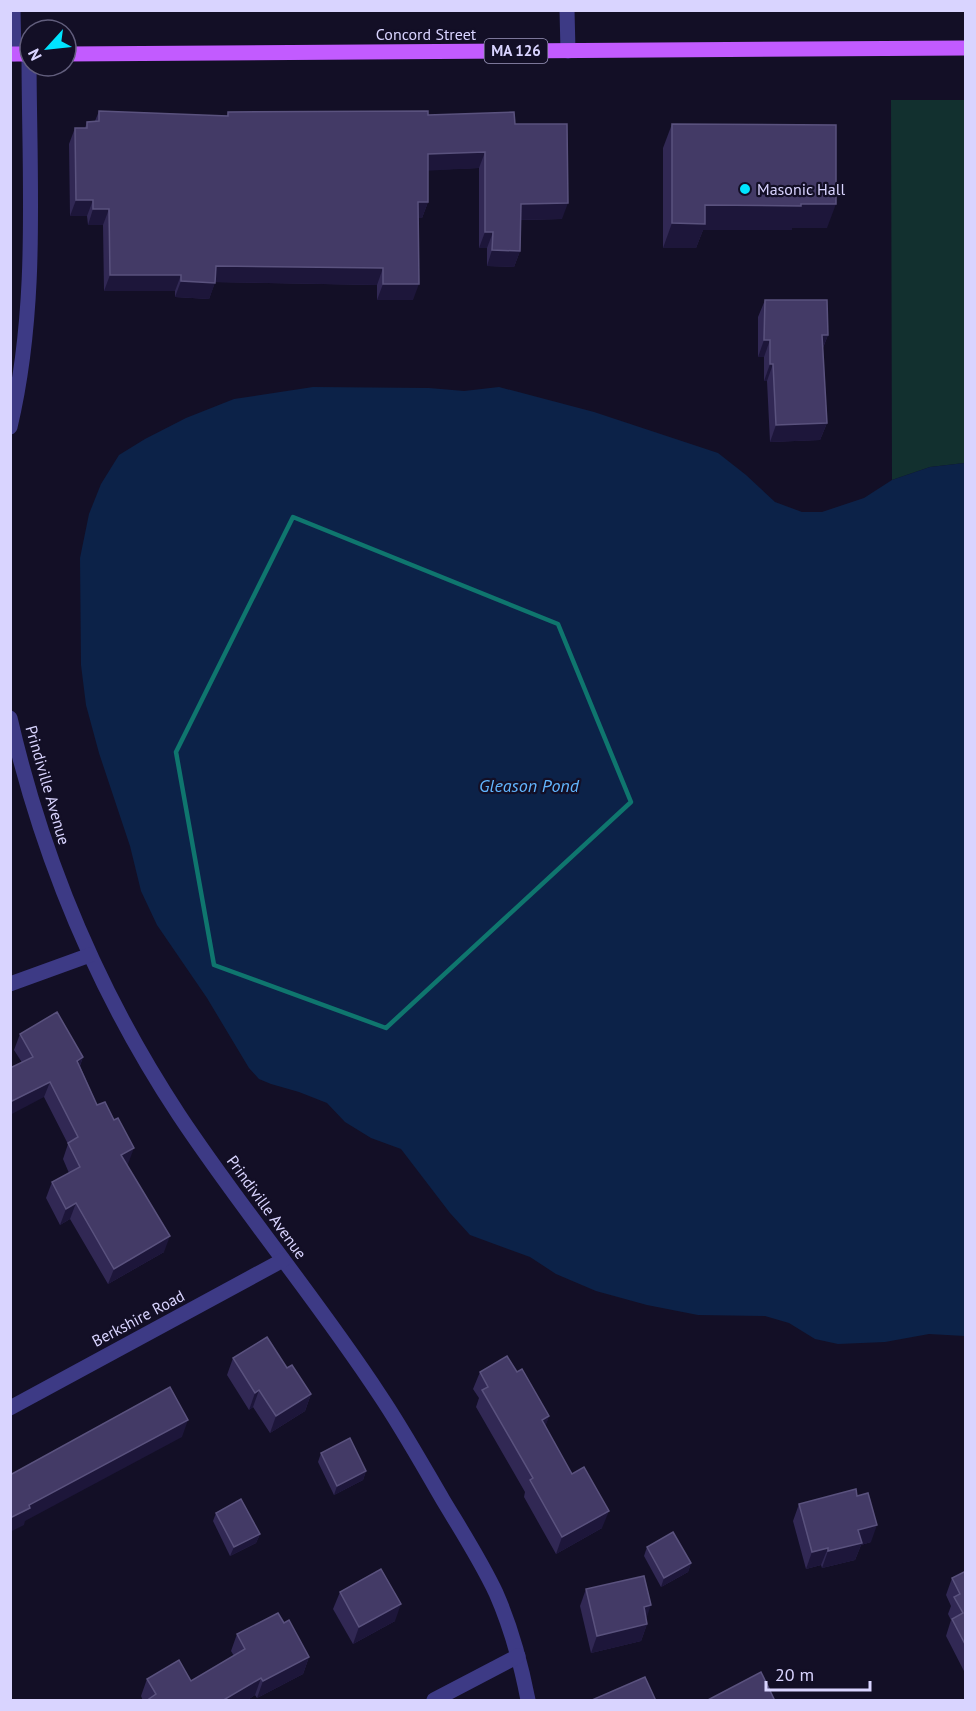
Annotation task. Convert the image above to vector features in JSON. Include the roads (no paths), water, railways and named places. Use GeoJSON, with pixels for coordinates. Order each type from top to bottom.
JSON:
{"type":"FeatureCollection","features":[{"type":"Feature","properties":{"kind":"main road","name":"Concord Street"},"geometry":{"type":"LineString","coordinates":[[78,54],[966,48]]}},
{"type":"Feature","properties":{"kind":"street"},"geometry":{"type":"LineString","coordinates":[[13,10],[18,38]]}},
{"type":"Feature","properties":{"kind":"street"},"geometry":{"type":"LineString","coordinates":[[567,10],[568,51]]}},
{"type":"Feature","properties":{"kind":"street"},"geometry":{"type":"LineString","coordinates":[[10,427],[22,365],[31,255],[22,78]]}},
{"type":"Feature","properties":{"kind":"street","name":"Prindiville Avenue"},"geometry":{"type":"LineString","coordinates":[[10,718],[31,800],[49,857],[90,955],[131,1035],[179,1115],[352,1354],[406,1436],[495,1591],[518,1656],[528,1701]]}},
{"type":"Feature","properties":{"kind":"street"},"geometry":{"type":"LineString","coordinates":[[10,984],[90,955]]}},
{"type":"Feature","properties":{"kind":"street","name":"Berkshire Road"},"geometry":{"type":"LineString","coordinates":[[10,1408],[283,1260]]}},
{"type":"Feature","properties":{"kind":"street"},"geometry":{"type":"LineString","coordinates":[[434,1701],[518,1656]]}},
{"type":"Feature","properties":{"kind":"water","name":"Gleason Pond"},"geometry":{"type":"Polygon","coordinates":[[[313,387],[429,388],[464,391],[499,387],[594,412],[718,453],[775,502],[802,512],[822,512],[864,498],[892,480],[930,467],[965,463],[965,1336],[929,1334],[885,1342],[838,1344],[815,1339],[789,1323],[765,1316],[698,1315],[647,1305],[596,1291],[556,1274],[530,1257],[470,1235],[450,1213],[401,1149],[371,1138],[345,1122],[327,1103],[259,1079],[249,1068],[207,998],[157,925],[141,891],[130,846],[99,753],[86,705],[81,665],[80,558],[89,514],[101,484],[119,455],[186,418],[234,399],[313,387]]]}},
{"type":"Feature","properties":{"kind":"place","name":"Masonic Hall"},"geometry":{"type":"Point","coordinates":[745,189]}}]}
